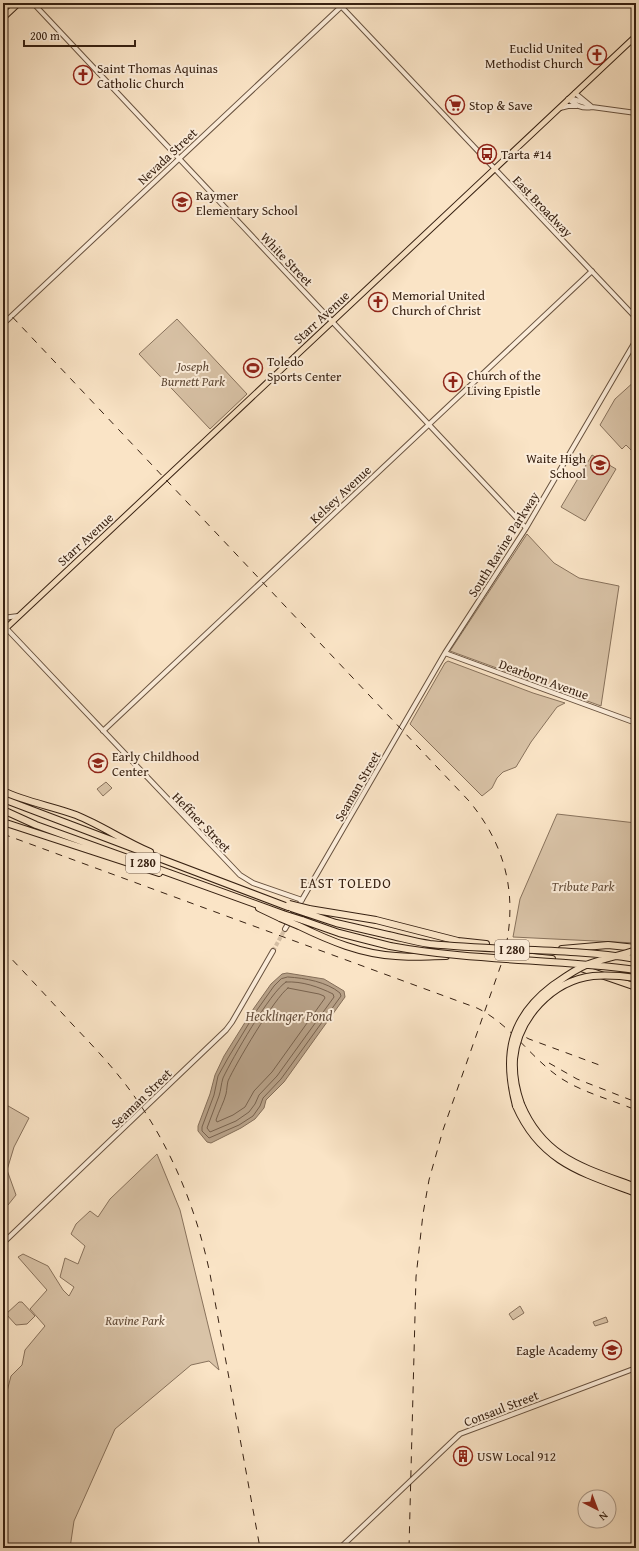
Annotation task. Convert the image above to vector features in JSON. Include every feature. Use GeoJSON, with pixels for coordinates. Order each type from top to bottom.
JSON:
{"type":"FeatureCollection","features":[{"type":"Feature","properties":{"kind":"highway"},"geometry":{"type":"LineString","coordinates":[[3,791],[31,802],[62,810],[84,819],[121,839],[167,858],[178,866]]}},
{"type":"Feature","properties":{"kind":"highway","name":"I 280"},"geometry":{"type":"LineString","coordinates":[[3,799],[178,866],[308,911],[336,923],[435,944],[485,949],[591,953],[636,959]]}},
{"type":"Feature","properties":{"kind":"highway","name":"I 280"},"geometry":{"type":"LineString","coordinates":[[3,810],[36,825],[248,901],[282,916],[302,920],[339,933],[390,946],[431,953],[636,970]]}},
{"type":"Feature","properties":{"kind":"highway"},"geometry":{"type":"LineString","coordinates":[[3,822],[132,865],[219,891]]}},
{"type":"Feature","properties":{"kind":"highway"},"geometry":{"type":"LineString","coordinates":[[308,911],[370,918],[458,940],[486,944],[558,950],[616,945],[636,949]]}},
{"type":"Feature","properties":{"kind":"highway"},"geometry":{"type":"LineString","coordinates":[[282,916],[299,926],[341,945],[356,950],[404,957],[493,955],[522,956],[562,961],[636,987]]}},
{"type":"Feature","properties":{"kind":"highway"},"geometry":{"type":"LineString","coordinates":[[636,949],[585,966],[556,983],[541,995],[527,1010],[517,1027],[511,1045],[509,1063],[509,1078],[518,1105],[526,1126],[535,1139],[560,1161],[580,1172],[636,1193]]}},
{"type":"Feature","properties":{"kind":"highway"},"geometry":{"type":"LineString","coordinates":[[636,978],[593,976],[579,979],[562,986],[543,1000],[534,1010],[524,1027],[516,1047],[514,1075],[518,1105],[536,1131],[551,1147],[562,1156],[585,1168],[636,1187]]}},
{"type":"Feature","properties":{"kind":"main road"},"geometry":{"type":"LineString","coordinates":[[3,18],[19,3]]}},
{"type":"Feature","properties":{"kind":"main road","name":"Starr Avenue"},"geometry":{"type":"LineString","coordinates":[[4,629],[636,36]]}},
{"type":"Feature","properties":{"kind":"street","name":"White Street"},"geometry":{"type":"LineString","coordinates":[[33,3],[526,528]]}},
{"type":"Feature","properties":{"kind":"street","name":"Nevada Street"},"geometry":{"type":"LineString","coordinates":[[3,324],[341,4]]}},
{"type":"Feature","properties":{"kind":"street","name":"East Broadway"},"geometry":{"type":"LineString","coordinates":[[341,4],[494,169],[636,318]]}},
{"type":"Feature","properties":{"kind":"street"},"geometry":{"type":"LineString","coordinates":[[575,93],[591,106]]}},
{"type":"Feature","properties":{"kind":"street"},"geometry":{"type":"LineString","coordinates":[[569,98],[591,106],[636,113]]}},
{"type":"Feature","properties":{"kind":"street"},"geometry":{"type":"LineString","coordinates":[[569,98],[579,107]]}},
{"type":"Feature","properties":{"kind":"street"},"geometry":{"type":"LineString","coordinates":[[559,108],[568,106],[586,108],[591,106]]}},
{"type":"Feature","properties":{"kind":"street","name":"Kelsey Avenue"},"geometry":{"type":"LineString","coordinates":[[103,731],[592,271]]}},
{"type":"Feature","properties":{"kind":"street"},"geometry":{"type":"LineString","coordinates":[[628,310],[636,310]]}},
{"type":"Feature","properties":{"kind":"street","name":"South Ravine Parkway"},"geometry":{"type":"LineString","coordinates":[[445,653],[526,528],[636,340]]}},
{"type":"Feature","properties":{"kind":"street"},"geometry":{"type":"LineString","coordinates":[[3,618],[18,616]]}},
{"type":"Feature","properties":{"kind":"street","name":"Heffner Street"},"geometry":{"type":"LineString","coordinates":[[4,629],[240,875],[253,883],[302,900]]}},
{"type":"Feature","properties":{"kind":"street","name":"Dearborn Avenue"},"geometry":{"type":"LineString","coordinates":[[445,653],[636,723]]}},
{"type":"Feature","properties":{"kind":"street","name":"Seaman Street"},"geometry":{"type":"LineString","coordinates":[[285,929],[445,653]]}},
{"type":"Feature","properties":{"kind":"street","name":"Seaman Street"},"geometry":{"type":"LineString","coordinates":[[3,1243],[226,1030],[273,951]]}},
{"type":"Feature","properties":{"kind":"street","name":"Consaul Street"},"geometry":{"type":"LineString","coordinates":[[340,1548],[460,1434],[636,1368]]}},
{"type":"Feature","properties":{"kind":"green space"},"geometry":{"type":"Polygon","coordinates":[[[3,3],[19,3],[3,18],[3,3]]]}},
{"type":"Feature","properties":{"kind":"green space","name":"Joseph Burnett Park"},"geometry":{"type":"Polygon","coordinates":[[[177,319],[247,394],[210,429],[139,354],[177,319]]]}},
{"type":"Feature","properties":{"kind":"green space"},"geometry":{"type":"Polygon","coordinates":[[[636,380],[636,449],[633,452],[626,445],[622,449],[600,425],[615,399],[636,380]]]}},
{"type":"Feature","properties":{"kind":"green space"},"geometry":{"type":"Polygon","coordinates":[[[592,455],[616,469],[585,521],[561,507],[592,455]]]}},
{"type":"Feature","properties":{"kind":"green space"},"geometry":{"type":"Polygon","coordinates":[[[527,534],[554,563],[579,578],[619,586],[601,706],[450,651],[527,534]]]}},
{"type":"Feature","properties":{"kind":"green space"},"geometry":{"type":"Polygon","coordinates":[[[448,661],[533,693],[565,703],[557,707],[531,742],[516,767],[503,772],[497,778],[492,788],[482,796],[410,724],[445,663],[448,661]]]}},
{"type":"Feature","properties":{"kind":"green space"},"geometry":{"type":"Polygon","coordinates":[[[106,782],[112,788],[103,796],[97,789],[106,782]]]}},
{"type":"Feature","properties":{"kind":"green space","name":"Tribute Park"},"geometry":{"type":"Polygon","coordinates":[[[557,814],[636,823],[636,943],[513,937],[520,899],[557,814]]]}},
{"type":"Feature","properties":{"kind":"green space"},"geometry":{"type":"Polygon","coordinates":[[[3,1103],[29,1118],[14,1147],[7,1170],[16,1195],[8,1205],[3,1202],[3,1103]]]}},
{"type":"Feature","properties":{"kind":"green space","name":"Ravine Park"},"geometry":{"type":"Polygon","coordinates":[[[157,1154],[180,1210],[219,1370],[209,1361],[191,1365],[115,1429],[74,1521],[70,1548],[3,1548],[3,1444],[5,1440],[3,1437],[3,1397],[5,1399],[11,1376],[22,1365],[25,1350],[45,1326],[30,1309],[47,1290],[18,1257],[23,1254],[48,1266],[63,1290],[69,1296],[74,1287],[60,1277],[65,1258],[78,1264],[85,1246],[71,1234],[76,1224],[90,1211],[98,1217],[110,1199],[157,1154]]]}},
{"type":"Feature","properties":{"kind":"green space"},"geometry":{"type":"Polygon","coordinates":[[[19,1302],[22,1302],[35,1316],[27,1324],[16,1325],[6,1314],[19,1302]]]}},
{"type":"Feature","properties":{"kind":"green space"},"geometry":{"type":"Polygon","coordinates":[[[520,1306],[524,1313],[513,1320],[509,1314],[520,1306]]]}},
{"type":"Feature","properties":{"kind":"green space"},"geometry":{"type":"Polygon","coordinates":[[[606,1317],[608,1322],[595,1326],[593,1322],[606,1317]]]}},
{"type":"Feature","properties":{"kind":"water","name":"Hecklinger Pond"},"geometry":{"type":"Polygon","coordinates":[[[287,973],[324,979],[344,991],[345,997],[284,1082],[266,1100],[264,1108],[255,1119],[211,1143],[207,1142],[198,1131],[198,1126],[210,1094],[215,1075],[224,1056],[254,1008],[271,984],[282,974],[287,973]]]}},
{"type":"Feature","properties":{"kind":"tunnel"},"geometry":{"type":"LineString","coordinates":[[273,951],[285,929]]}},
{"type":"Feature","properties":{"kind":"railway"},"geometry":{"type":"LineString","coordinates":[[3,307],[469,801],[483,819],[502,857],[510,898],[510,919],[507,940],[502,962],[443,1130],[429,1180],[423,1214],[416,1277],[409,1548]]}},
{"type":"Feature","properties":{"kind":"railway"},"geometry":{"type":"LineString","coordinates":[[3,834],[477,1008],[510,1031],[538,1060],[559,1077],[577,1087],[636,1110]]}},
{"type":"Feature","properties":{"kind":"railway"},"geometry":{"type":"LineString","coordinates":[[3,950],[95,1048],[123,1081],[144,1110],[180,1177],[197,1225],[210,1274],[260,1548]]}},
{"type":"Feature","properties":{"kind":"railway"},"geometry":{"type":"LineString","coordinates":[[514,1031],[529,1039],[602,1066]]}},
{"type":"Feature","properties":{"kind":"railway"},"geometry":{"type":"LineString","coordinates":[[549,1063],[577,1079],[636,1102]]}},
{"type":"Feature","properties":{"kind":"place","name":"Euclid United Methodist Church"},"geometry":{"type":"Point","coordinates":[597,55]}},
{"type":"Feature","properties":{"kind":"place","name":"Saint Thomas Aquinas Catholic Church"},"geometry":{"type":"Point","coordinates":[83,75]}},
{"type":"Feature","properties":{"kind":"place","name":"Stop & Save"},"geometry":{"type":"Point","coordinates":[455,105]}},
{"type":"Feature","properties":{"kind":"place","name":"Tarta #14"},"geometry":{"type":"Point","coordinates":[487,154]}},
{"type":"Feature","properties":{"kind":"place","name":"Raymer Elementary School"},"geometry":{"type":"Point","coordinates":[182,202]}},
{"type":"Feature","properties":{"kind":"place","name":"Memorial United Church of Christ"},"geometry":{"type":"Point","coordinates":[378,302]}},
{"type":"Feature","properties":{"kind":"place","name":"Toledo Sports Center"},"geometry":{"type":"Point","coordinates":[253,368]}},
{"type":"Feature","properties":{"kind":"place","name":"Church of the Living Epistle"},"geometry":{"type":"Point","coordinates":[453,382]}},
{"type":"Feature","properties":{"kind":"place","name":"Waite High School"},"geometry":{"type":"Point","coordinates":[600,465]}},
{"type":"Feature","properties":{"kind":"place","name":"Early Childhood Center"},"geometry":{"type":"Point","coordinates":[98,763]}},
{"type":"Feature","properties":{"kind":"place","name":"Eagle Academy"},"geometry":{"type":"Point","coordinates":[612,1350]}},
{"type":"Feature","properties":{"kind":"place","name":"USW Local 912"},"geometry":{"type":"Point","coordinates":[463,1456]}},
{"type":"Feature","properties":{"kind":"district","name":"EAST TOLEDO"},"geometry":{"type":"Point","coordinates":[346,883]}}]}
